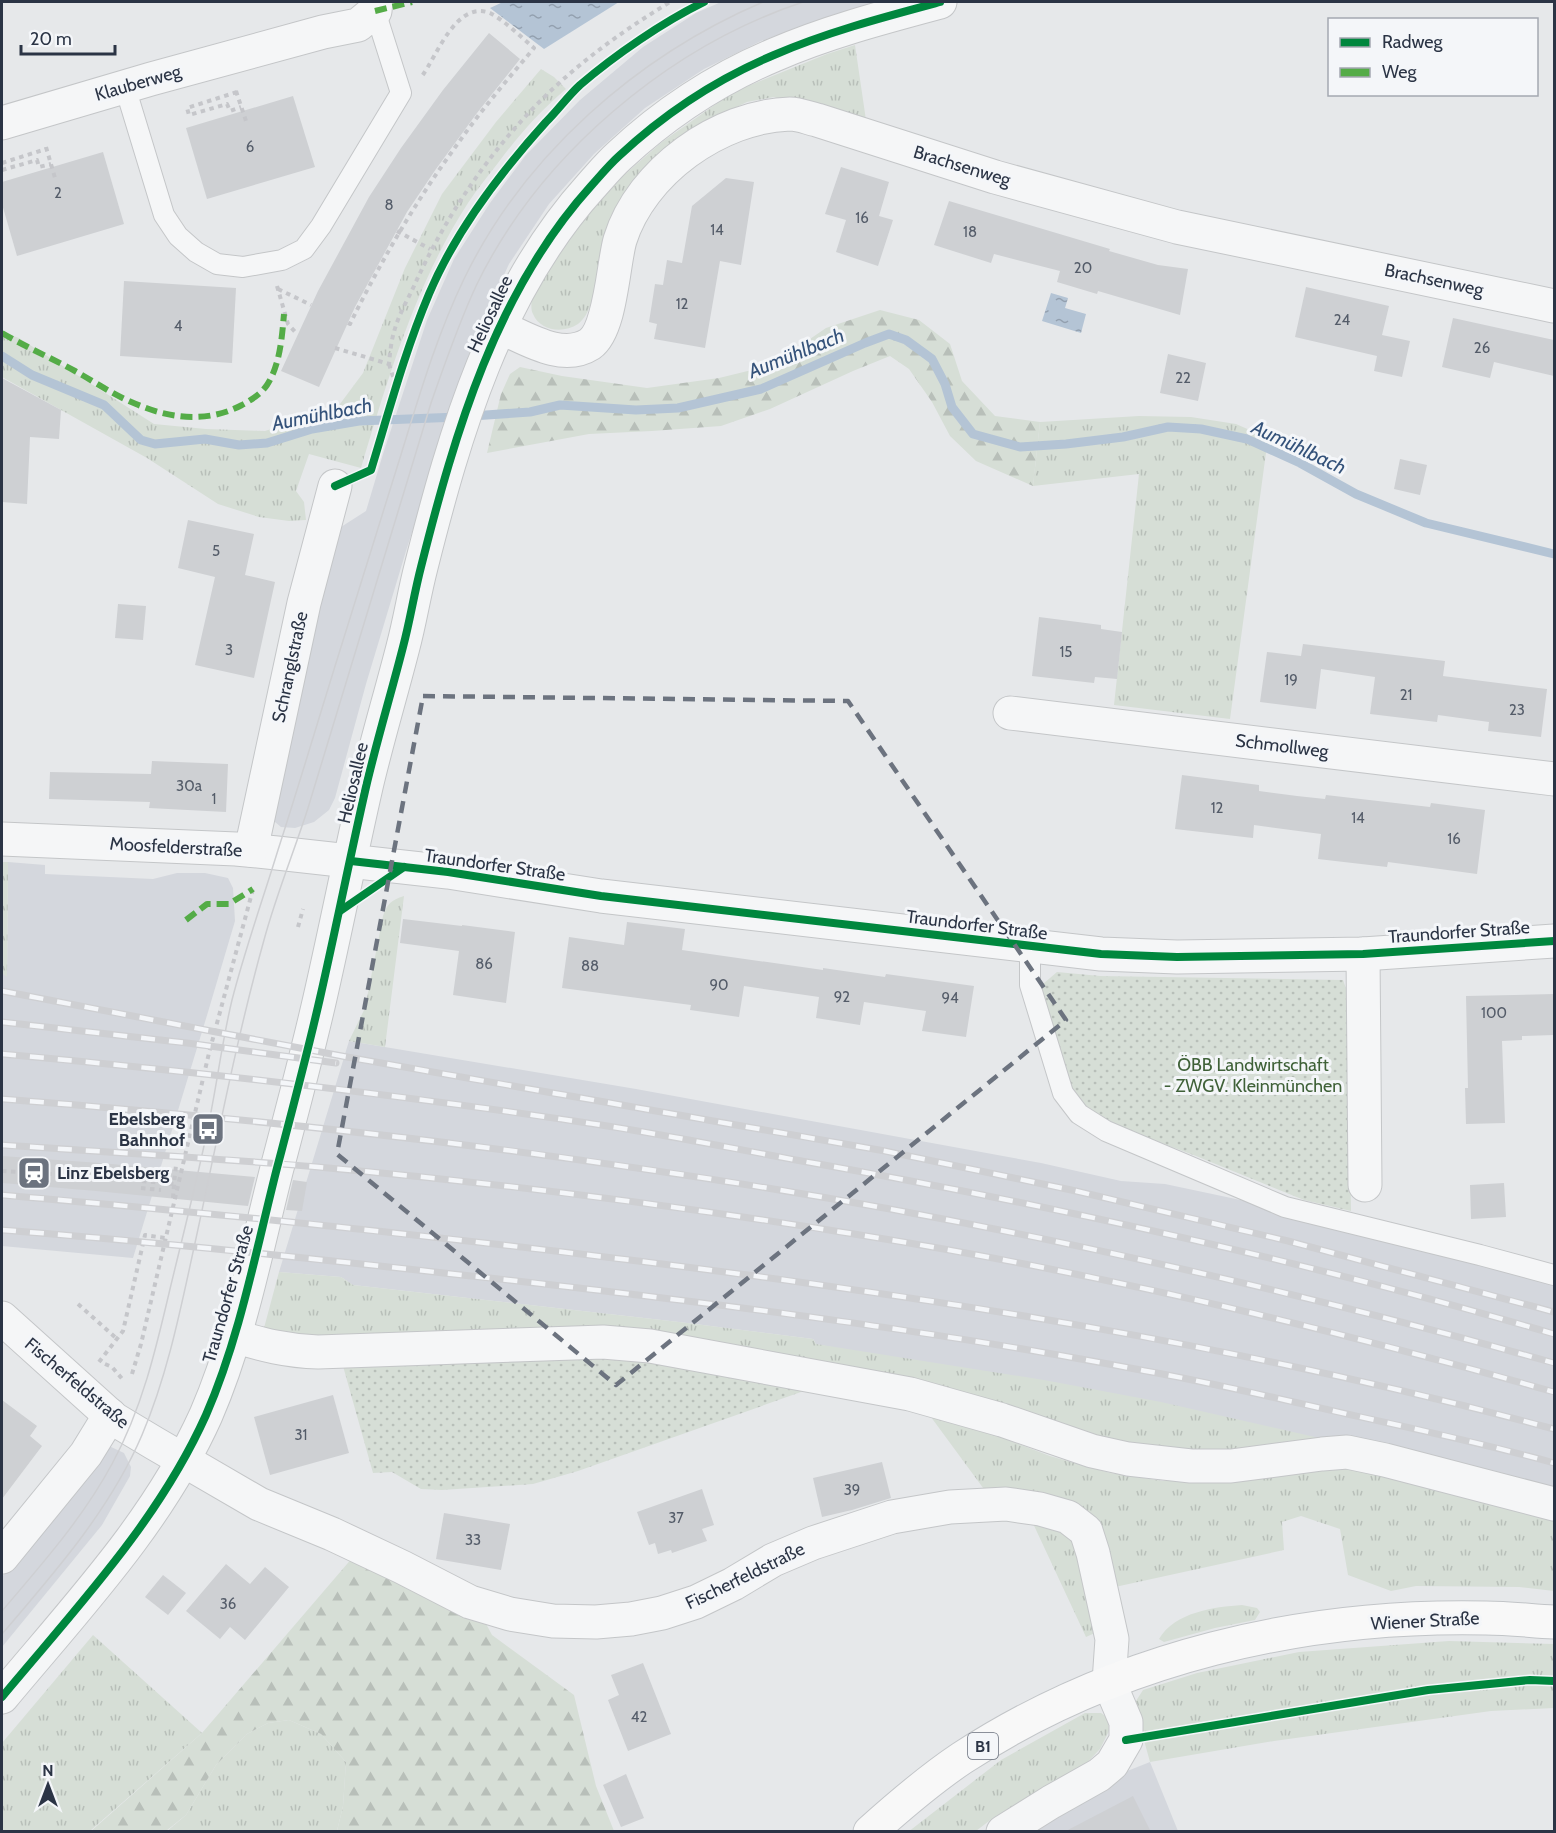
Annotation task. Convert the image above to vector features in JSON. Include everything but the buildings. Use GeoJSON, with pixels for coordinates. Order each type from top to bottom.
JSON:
{"type":"FeatureCollection","features":[{"type":"Feature","properties":{"kind":"main road","name":"Wiener Straße"},"geometry":{"type":"LineString","coordinates":[[1109,1682],[1154,1665],[1216,1647],[1273,1635],[1354,1624],[1420,1619],[1486,1618],[1554,1622]]}},
{"type":"Feature","properties":{"kind":"main road","name":"B1"},"geometry":{"type":"LineString","coordinates":[[870,1832],[907,1799],[962,1759],[1061,1702],[1109,1682]]}},
{"type":"Feature","properties":{"kind":"street","name":"Heliosallee"},"geometry":{"type":"LineString","coordinates":[[351,861],[366,788],[404,644],[420,569],[458,437],[483,365],[500,327],[527,273],[568,212],[617,158],[662,120],[716,84],[777,54],[852,27],[940,2]]}},
{"type":"Feature","properties":{"kind":"street","name":"Klauberweg"},"geometry":{"type":"LineString","coordinates":[[2,123],[323,32],[358,25],[375,6]]}},
{"type":"Feature","properties":{"kind":"street","name":"Brachsenweg"},"geometry":{"type":"LineString","coordinates":[[500,327],[552,349],[573,350],[591,343],[602,326],[609,302],[623,232],[630,214],[654,179],[690,149],[728,128],[764,117],[792,114],[994,177],[1177,227],[1554,306]]}},
{"type":"Feature","properties":{"kind":"street","name":"Schranglstraße"},"geometry":{"type":"LineString","coordinates":[[251,850],[304,603],[335,486]]}},
{"type":"Feature","properties":{"kind":"street","name":"Schmollweg"},"geometry":{"type":"LineString","coordinates":[[1010,713],[1554,780]]}},
{"type":"Feature","properties":{"kind":"street","name":"Moosfelderstraße"},"geometry":{"type":"LineString","coordinates":[[2,839],[251,850],[351,861]]}},
{"type":"Feature","properties":{"kind":"street","name":"Traundorfer Straße"},"geometry":{"type":"LineString","coordinates":[[2,1697],[118,1558],[158,1503],[207,1412],[234,1336],[318,1006],[351,861],[448,872],[601,896],[1101,954],[1177,957],[1363,954],[1554,941]]}},
{"type":"Feature","properties":{"kind":"street","name":"Traundorfer Straße"},"geometry":{"type":"LineString","coordinates":[[1363,954],[1365,1185]]}},
{"type":"Feature","properties":{"kind":"street","name":"Fischerfeldstraße"},"geometry":{"type":"LineString","coordinates":[[2,1318],[110,1415],[260,1504],[402,1567],[470,1602],[510,1614],[553,1621],[596,1622],[662,1613],[696,1602],[733,1584],[773,1560],[813,1543],[892,1517],[950,1507],[1006,1504],[1040,1509],[1068,1517],[1086,1531],[1104,1594],[1112,1639],[1109,1682]]}},
{"type":"Feature","properties":{"kind":"street"},"geometry":{"type":"LineString","coordinates":[[234,1336],[291,1351],[318,1352],[603,1342],[650,1346],[910,1394],[1002,1420],[1092,1451],[1128,1459],[1191,1466],[1231,1466],[1347,1452],[1554,1504]]}},
{"type":"Feature","properties":{"kind":"street"},"geometry":{"type":"LineString","coordinates":[[2,1557],[86,1454],[110,1415]]}},
{"type":"Feature","properties":{"kind":"street"},"geometry":{"type":"LineString","coordinates":[[1003,1832],[1099,1775],[1112,1764],[1126,1740],[1126,1722],[1109,1682]]}},
{"type":"Feature","properties":{"kind":"lane"},"geometry":{"type":"LineString","coordinates":[[125,87],[164,215],[178,236],[196,252],[217,264],[243,267],[282,260],[304,249],[321,226],[401,93],[375,6]]}},
{"type":"Feature","properties":{"kind":"lane"},"geometry":{"type":"LineString","coordinates":[[1030,946],[1030,985],[1063,1093],[1079,1114],[1106,1131],[1285,1207],[1554,1275]]}},
{"type":"Feature","properties":{"kind":"path"},"geometry":{"type":"LineString","coordinates":[[396,386],[389,364],[393,334],[430,249],[469,188],[506,139],[541,101],[588,59],[629,28],[670,2]]}},
{"type":"Feature","properties":{"kind":"path"},"geometry":{"type":"LineString","coordinates":[[348,323],[350,324],[398,232],[430,182],[459,141],[534,48],[493,15],[481,10],[468,11],[456,20],[428,69],[414,87],[401,93]]}},
{"type":"Feature","properties":{"kind":"path"},"geometry":{"type":"LineString","coordinates":[[241,107],[230,111],[227,104],[189,115],[187,108],[237,94],[246,121]]}},
{"type":"Feature","properties":{"kind":"path"},"geometry":{"type":"LineString","coordinates":[[44,142],[55,178]]}},
{"type":"Feature","properties":{"kind":"path"},"geometry":{"type":"LineString","coordinates":[[2,163],[46,149]]}},
{"type":"Feature","properties":{"kind":"path"},"geometry":{"type":"LineString","coordinates":[[2,170],[37,160],[39,167],[51,164]]}},
{"type":"Feature","properties":{"kind":"path"},"geometry":{"type":"LineString","coordinates":[[398,232],[430,249]]}},
{"type":"Feature","properties":{"kind":"path"},"geometry":{"type":"LineString","coordinates":[[271,262],[288,324],[297,334]]}},
{"type":"Feature","properties":{"kind":"path"},"geometry":{"type":"LineString","coordinates":[[278,289],[311,305]]}},
{"type":"Feature","properties":{"kind":"path"},"geometry":{"type":"LineString","coordinates":[[335,348],[389,364]]}},
{"type":"Feature","properties":{"kind":"path"},"geometry":{"type":"LineString","coordinates":[[132,1374],[209,1053],[253,890]]}},
{"type":"Feature","properties":{"kind":"path"},"geometry":{"type":"LineString","coordinates":[[298,927],[305,903]]}},
{"type":"Feature","properties":{"kind":"path"},"geometry":{"type":"LineString","coordinates":[[172,1202],[176,1165]]}},
{"type":"Feature","properties":{"kind":"path"},"geometry":{"type":"LineString","coordinates":[[2,1171],[67,1175]]}},
{"type":"Feature","properties":{"kind":"path"},"geometry":{"type":"LineString","coordinates":[[143,1174],[163,1175]]}},
{"type":"Feature","properties":{"kind":"path"},"geometry":{"type":"LineString","coordinates":[[142,1181],[174,1184]]}},
{"type":"Feature","properties":{"kind":"path"},"geometry":{"type":"LineString","coordinates":[[141,1188],[161,1190]]}},
{"type":"Feature","properties":{"kind":"path"},"geometry":{"type":"LineString","coordinates":[[98,1362],[123,1331],[145,1235],[165,1238]]}},
{"type":"Feature","properties":{"kind":"path"},"geometry":{"type":"LineString","coordinates":[[78,1304],[116,1338]]}},
{"type":"Feature","properties":{"kind":"highlighted area"},"geometry":{"type":"Polygon","coordinates":[[[423,696],[848,701],[1066,1020],[616,1385],[337,1154],[423,696]]]}},
{"type":"Feature","properties":{"kind":"shaded area"},"geometry":{"type":"Polygon","coordinates":[[[721,2],[882,2],[825,18],[761,41],[704,69],[645,108],[594,154],[549,204],[509,264],[473,342],[406,551],[335,798],[329,810],[314,822],[295,828],[281,827],[275,822],[273,812],[324,576],[341,527],[366,511],[427,320],[454,259],[490,203],[526,155],[580,100],[643,47],[696,13],[721,2]]]}},
{"type":"Feature","properties":{"kind":"shaded area"},"geometry":{"type":"Polygon","coordinates":[[[8,862],[45,865],[45,874],[153,879],[177,873],[205,873],[228,878],[233,888],[235,921],[133,1258],[2,1246],[2,973],[7,976],[8,862]]]}},
{"type":"Feature","properties":{"kind":"shaded area"},"geometry":{"type":"Polygon","coordinates":[[[349,1041],[636,1089],[1041,1163],[1121,1181],[1165,1184],[1250,1202],[1273,1213],[1554,1283],[1554,1493],[816,1344],[813,1339],[353,1285],[341,1277],[279,1272],[349,1041]]]}},
{"type":"Feature","properties":{"kind":"shaded area"},"geometry":{"type":"Polygon","coordinates":[[[109,1446],[124,1453],[131,1467],[130,1476],[102,1525],[2,1647],[2,1577],[109,1446]]]}},
{"type":"Feature","properties":{"kind":"shaded area"},"geometry":{"type":"Polygon","coordinates":[[[1150,1762],[1178,1831],[1014,1832],[1102,1781],[1150,1762]]]}},
{"type":"Feature","properties":{"kind":"green space"},"geometry":{"type":"Polygon","coordinates":[[[855,45],[867,127],[774,97],[747,102],[695,127],[597,280],[591,304],[582,320],[572,327],[559,330],[546,327],[536,320],[532,309],[532,295],[592,203],[662,142],[733,92],[855,45]]]}},
{"type":"Feature","properties":{"kind":"green space"},"geometry":{"type":"Polygon","coordinates":[[[541,69],[554,77],[566,89],[513,143],[471,198],[450,234],[418,298],[405,332],[361,468],[309,454],[296,491],[304,502],[306,520],[289,521],[259,517],[218,504],[147,458],[2,377],[2,332],[19,338],[154,424],[265,431],[337,408],[363,373],[405,268],[442,194],[496,122],[541,69]]]}},
{"type":"Feature","properties":{"kind":"green space"},"geometry":{"type":"Polygon","coordinates":[[[880,310],[919,320],[950,344],[962,381],[995,416],[1040,422],[1033,486],[976,461],[950,436],[932,402],[909,369],[890,356],[770,409],[721,426],[589,434],[487,453],[501,394],[510,374],[520,367],[562,376],[647,388],[719,378],[772,365],[826,328],[880,310]]]}},
{"type":"Feature","properties":{"kind":"green space"},"geometry":{"type":"Polygon","coordinates":[[[1139,416],[1191,417],[1236,424],[1268,438],[1230,719],[1114,705],[1139,474],[1033,486],[1040,422],[1139,416]]]}},
{"type":"Feature","properties":{"kind":"green space"},"geometry":{"type":"Polygon","coordinates":[[[2,862],[8,862],[7,977],[2,973],[2,862]]]}},
{"type":"Feature","properties":{"kind":"green space"},"geometry":{"type":"Polygon","coordinates":[[[404,896],[385,1047],[349,1041],[365,1008],[383,916],[390,903],[404,896]]]}},
{"type":"Feature","properties":{"kind":"green space","name":"ÖBB Landwirtschaft - ZWGV. Kleinmünchen"},"geometry":{"type":"Polygon","coordinates":[[[1057,972],[1100,976],[1343,980],[1348,994],[1351,1211],[1304,1200],[1108,1123],[1086,1108],[1071,1091],[1041,999],[1043,984],[1057,972]]]}},
{"type":"Feature","properties":{"kind":"green space"},"geometry":{"type":"Polygon","coordinates":[[[279,1272],[341,1277],[353,1285],[813,1339],[816,1344],[1044,1380],[1161,1402],[1328,1440],[1175,1455],[1104,1441],[1000,1407],[294,1340],[264,1328],[279,1272]]]}},
{"type":"Feature","properties":{"kind":"green space"},"geometry":{"type":"Polygon","coordinates":[[[585,1351],[818,1386],[578,1471],[533,1484],[442,1490],[421,1489],[392,1472],[373,1473],[341,1359],[585,1351]]]}},
{"type":"Feature","properties":{"kind":"green space"},"geometry":{"type":"Polygon","coordinates":[[[928,1413],[993,1434],[1050,1456],[1110,1473],[1163,1481],[1231,1481],[1342,1466],[1554,1520],[1554,1591],[1519,1587],[1416,1586],[1391,1591],[1348,1575],[1340,1529],[1301,1516],[1282,1522],[1284,1550],[1115,1587],[1124,1620],[1086,1637],[1030,1517],[989,1496],[928,1413]]]}},
{"type":"Feature","properties":{"kind":"green space"},"geometry":{"type":"Polygon","coordinates":[[[353,1557],[484,1620],[492,1635],[574,1695],[596,1786],[614,1831],[337,1831],[343,1806],[346,1762],[321,1734],[289,1720],[268,1723],[247,1734],[216,1765],[186,1815],[166,1831],[90,1832],[202,1733],[353,1557]]]}},
{"type":"Feature","properties":{"kind":"green space"},"geometry":{"type":"Polygon","coordinates":[[[1242,1605],[1257,1608],[1260,1612],[1255,1620],[1164,1642],[1159,1639],[1166,1630],[1185,1617],[1219,1607],[1242,1605]]]}},
{"type":"Feature","properties":{"kind":"green space"},"geometry":{"type":"Polygon","coordinates":[[[93,1635],[202,1733],[90,1831],[2,1832],[2,1743],[93,1635]]]}},
{"type":"Feature","properties":{"kind":"green space"},"geometry":{"type":"Polygon","coordinates":[[[1449,1641],[1554,1644],[1554,1708],[1491,1711],[1274,1741],[1150,1762],[1134,1704],[1143,1690],[1197,1673],[1299,1652],[1449,1641]]]}},
{"type":"Feature","properties":{"kind":"green space"},"geometry":{"type":"Polygon","coordinates":[[[1085,1713],[1101,1713],[1108,1718],[1109,1731],[1100,1749],[1084,1766],[993,1818],[976,1831],[908,1832],[1001,1760],[1085,1713]]]}},
{"type":"Feature","properties":{"kind":"green space"},"geometry":{"type":"Polygon","coordinates":[[[289,1720],[321,1734],[346,1762],[343,1806],[337,1831],[166,1832],[186,1815],[216,1765],[247,1734],[268,1723],[289,1720]]]}},
{"type":"Feature","properties":{"kind":"water"},"geometry":{"type":"Polygon","coordinates":[[[503,2],[619,2],[544,49],[490,8],[503,2]]]}},
{"type":"Feature","properties":{"kind":"water"},"geometry":{"type":"Polygon","coordinates":[[[1051,293],[1068,298],[1065,308],[1086,314],[1081,333],[1042,321],[1051,293]]]}},
{"type":"Feature","properties":{"kind":"waterway","name":"Aumühlbach"},"geometry":{"type":"LineString","coordinates":[[472,416],[530,412],[560,405],[636,410],[678,408],[761,389],[889,334],[906,340],[932,359],[945,384],[952,407],[973,434],[1020,447],[1123,437],[1168,427],[1201,429],[1247,439],[1300,463],[1356,494],[1426,523],[1554,554]]}},
{"type":"Feature","properties":{"kind":"waterway","name":"Aumühlbach"},"geometry":{"type":"LineString","coordinates":[[2,356],[32,375],[104,405],[141,440],[155,444],[205,439],[239,445],[267,443],[312,429],[359,421],[458,417]]}},
{"type":"Feature","properties":{"kind":"tram line"},"geometry":{"type":"LineString","coordinates":[[2,1611],[61,1540],[101,1484],[123,1443],[140,1400],[159,1334],[195,1188],[232,1000],[421,392],[436,346],[464,279],[489,234],[518,191],[552,151],[589,114],[629,81],[672,51],[716,24],[763,2]]}},
{"type":"Feature","properties":{"kind":"tram line"},"geometry":{"type":"LineString","coordinates":[[2,1634],[61,1564],[98,1515],[129,1463],[151,1412],[167,1364],[179,1316],[236,1053],[269,923],[308,808],[431,403],[458,328],[477,284],[504,237],[536,192],[572,150],[613,112],[657,77],[704,47],[753,22],[803,2]]}},
{"type":"Feature","properties":{"kind":"railway"},"geometry":{"type":"LineString","coordinates":[[2,991],[347,1057],[885,1151],[1076,1191],[1288,1241],[1554,1312]]}},
{"type":"Feature","properties":{"kind":"railway"},"geometry":{"type":"LineString","coordinates":[[2,1022],[336,1063]]}},
{"type":"Feature","properties":{"kind":"railway"},"geometry":{"type":"LineString","coordinates":[[2,1054],[152,1068],[377,1094],[674,1137],[892,1177],[1178,1236],[1367,1282],[1554,1334]]}},
{"type":"Feature","properties":{"kind":"railway"},"geometry":{"type":"LineString","coordinates":[[2,1099],[225,1118],[448,1143],[780,1190],[974,1225],[1224,1278],[1554,1363]]}},
{"type":"Feature","properties":{"kind":"railway"},"geometry":{"type":"LineString","coordinates":[[2,1145],[278,1164],[454,1180],[725,1214],[860,1235],[1035,1266],[1209,1303],[1382,1345],[1554,1392]]}},
{"type":"Feature","properties":{"kind":"railway"},"geometry":{"type":"LineString","coordinates":[[2,1195],[479,1242],[754,1276],[985,1309],[1214,1350],[1328,1374],[1554,1429]]}},
{"type":"Feature","properties":{"kind":"railway"},"geometry":{"type":"LineString","coordinates":[[2,1230],[205,1248],[544,1284],[921,1333],[1071,1357],[1196,1381],[1451,1437],[1554,1463]]}},
{"type":"Feature","properties":{"kind":"marked path"},"geometry":{"type":"LineString","coordinates":[[375,11],[412,2]]}},
{"type":"Feature","properties":{"kind":"marked path"},"geometry":{"type":"LineString","coordinates":[[2,333],[136,404],[176,416],[203,417],[216,415],[242,405],[265,388],[278,360],[284,314]]}},
{"type":"Feature","properties":{"kind":"marked path"},"geometry":{"type":"LineString","coordinates":[[186,920],[207,904],[229,904],[253,889]]}},
{"type":"Feature","properties":{"kind":"cycle path"},"geometry":{"type":"LineString","coordinates":[[335,486],[371,470],[405,359],[429,294],[452,247],[496,182],[529,141],[580,85],[640,40],[704,2]]}},
{"type":"Feature","properties":{"kind":"cycle path"},"geometry":{"type":"LineString","coordinates":[[2,1697],[114,1563],[140,1528],[186,1454],[218,1385],[238,1324],[305,1062],[366,787],[434,516],[483,365],[504,317],[529,271],[558,227],[608,167],[654,126],[692,99],[732,75],[814,39],[940,2]]}},
{"type":"Feature","properties":{"kind":"cycle path"},"geometry":{"type":"LineString","coordinates":[[351,861],[448,872],[601,896],[1101,954],[1177,957],[1363,954],[1554,941]]}},
{"type":"Feature","properties":{"kind":"cycle path"},"geometry":{"type":"LineString","coordinates":[[340,911],[404,867]]}},
{"type":"Feature","properties":{"kind":"cycle path"},"geometry":{"type":"LineString","coordinates":[[1126,1740],[1428,1690],[1530,1680],[1554,1681]]}},
{"type":"Feature","properties":{"kind":"place","name":"Ebelsberg Bahnhof"},"geometry":{"type":"Point","coordinates":[208,1129]}},
{"type":"Feature","properties":{"kind":"place","name":"Linz Ebelsberg"},"geometry":{"type":"Point","coordinates":[34,1173]}}]}
